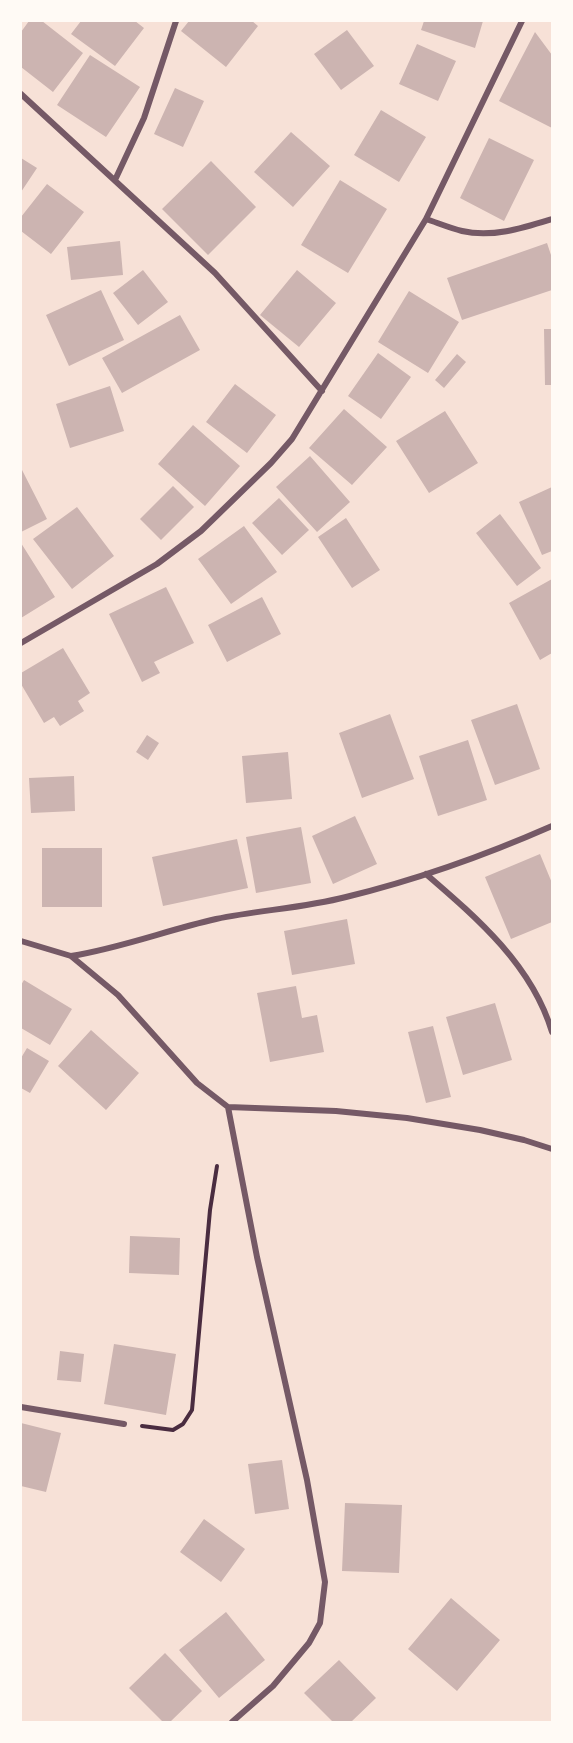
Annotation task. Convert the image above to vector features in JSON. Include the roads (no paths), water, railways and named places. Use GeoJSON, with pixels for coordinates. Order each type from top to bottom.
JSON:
{"type":"FeatureCollection","features":[{"type":"Feature","properties":{"kind":"street"},"geometry":{"type":"LineString","coordinates":[[115,180],[144,118],[176,21]]}},
{"type":"Feature","properties":{"kind":"street"},"geometry":{"type":"LineString","coordinates":[[21,643],[157,564],[201,531],[271,463],[292,439],[426,219],[522,21]]}},
{"type":"Feature","properties":{"kind":"street"},"geometry":{"type":"LineString","coordinates":[[21,94],[215,273],[322,392]]}},
{"type":"Feature","properties":{"kind":"street"},"geometry":{"type":"LineString","coordinates":[[426,219],[462,231],[479,233],[494,233],[552,219]]}},
{"type":"Feature","properties":{"kind":"street"},"geometry":{"type":"LineString","coordinates":[[71,956],[100,951],[172,929],[218,919],[345,898],[426,874],[552,826]]}},
{"type":"Feature","properties":{"kind":"street"},"geometry":{"type":"LineString","coordinates":[[426,874],[472,913],[509,953],[531,985],[552,1032]]}},
{"type":"Feature","properties":{"kind":"street"},"geometry":{"type":"LineString","coordinates":[[21,941],[71,956],[118,995],[197,1083],[228,1107],[336,1111],[407,1118],[480,1130],[552,1149]]}},
{"type":"Feature","properties":{"kind":"street"},"geometry":{"type":"LineString","coordinates":[[228,1107],[257,1257],[307,1479],[325,1582],[320,1623],[309,1643],[273,1686],[232,1722]]}},
{"type":"Feature","properties":{"kind":"street"},"geometry":{"type":"LineString","coordinates":[[21,1407],[124,1424]]}}]}
